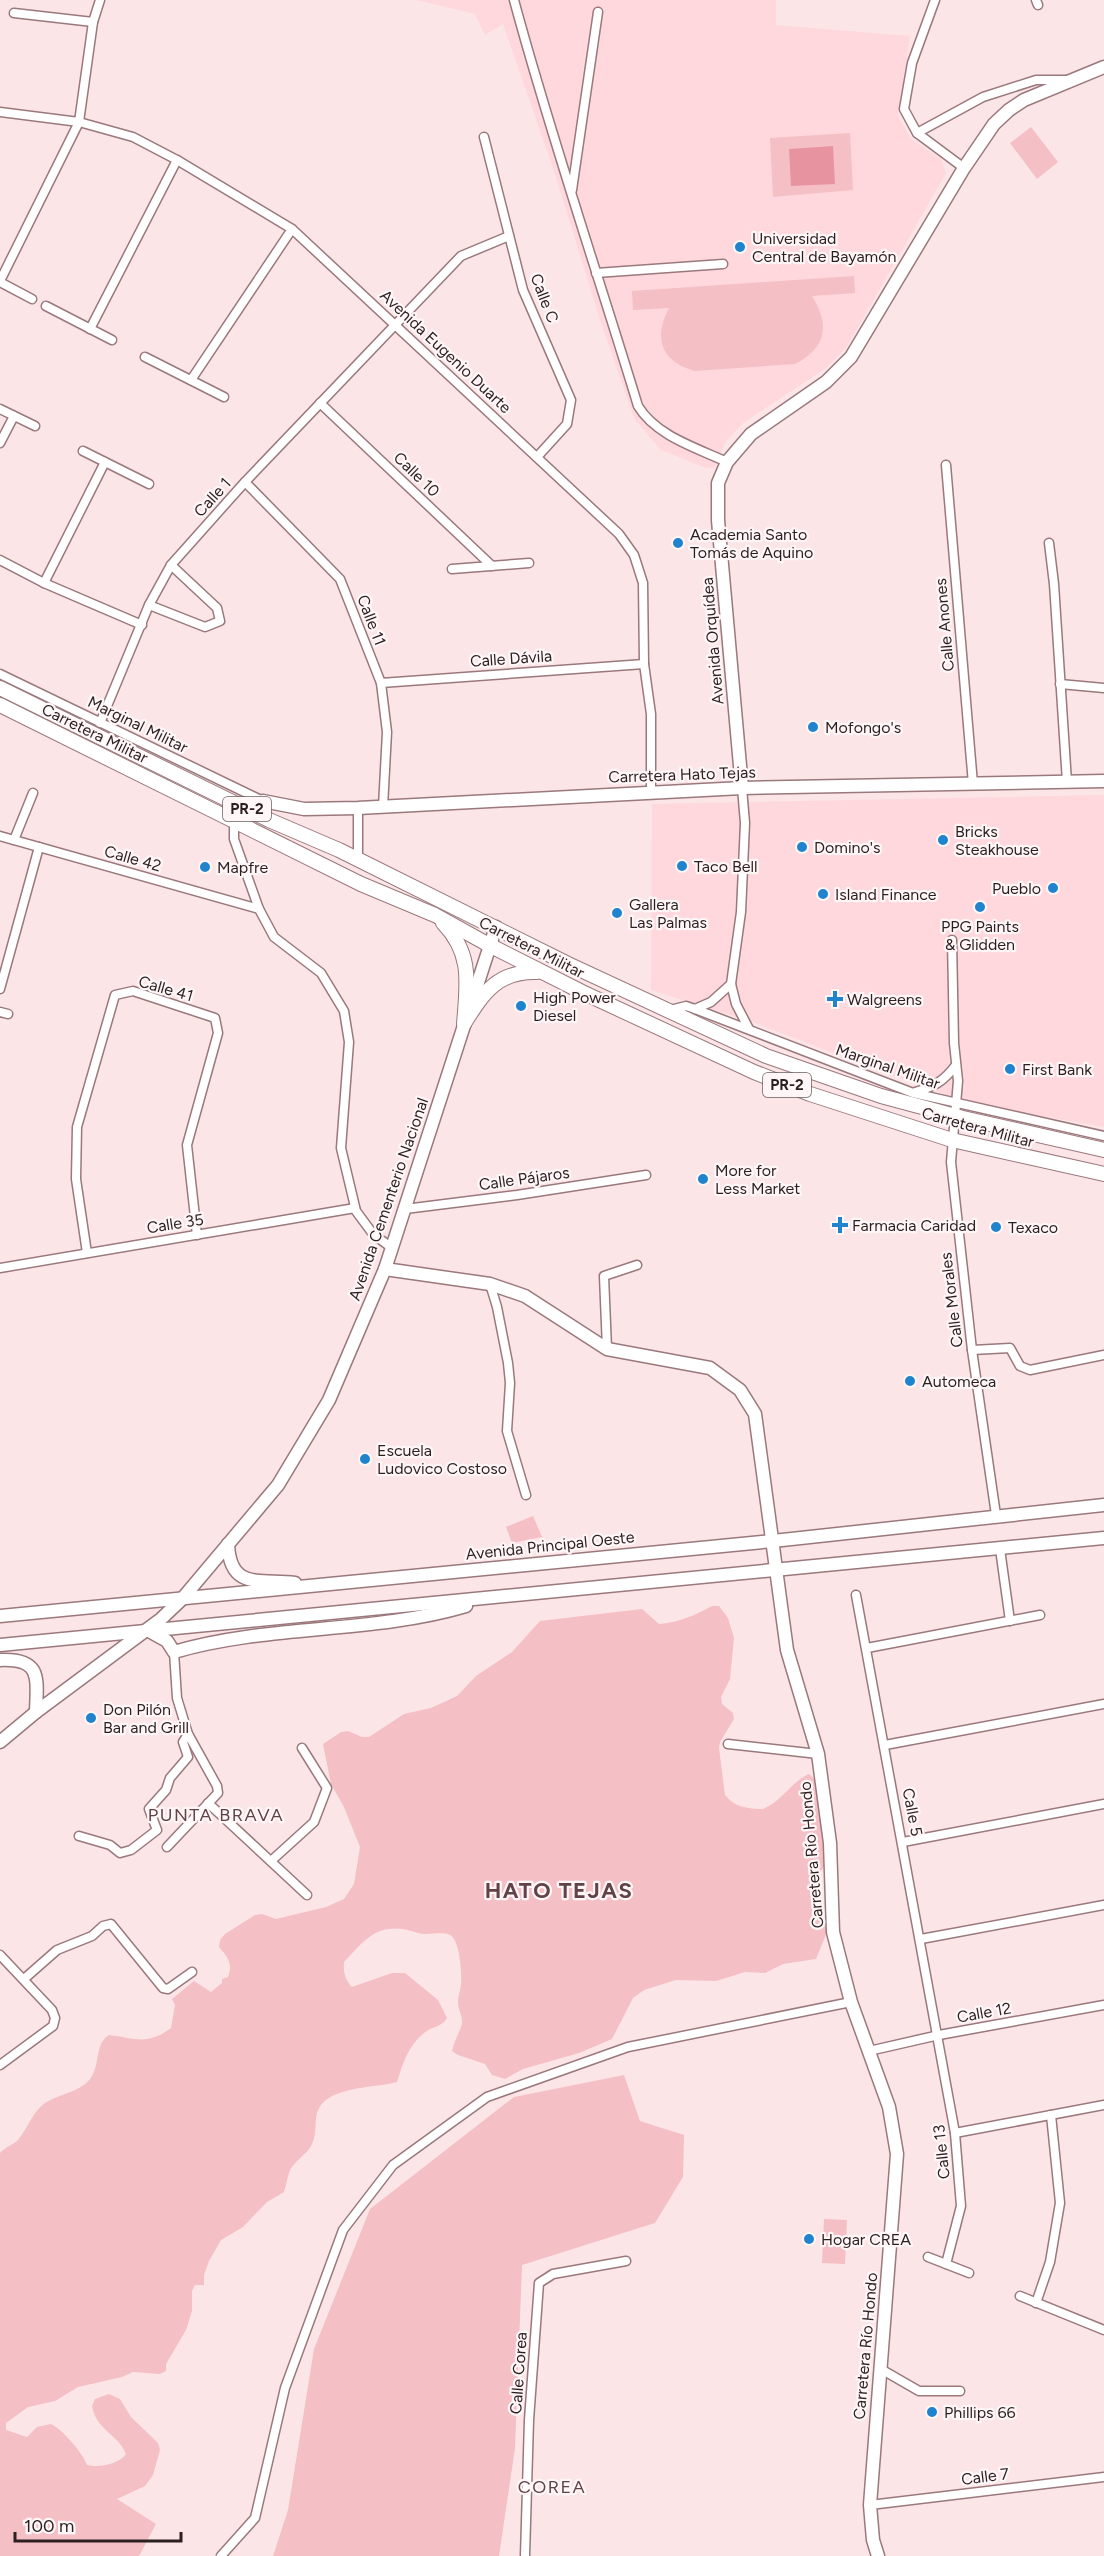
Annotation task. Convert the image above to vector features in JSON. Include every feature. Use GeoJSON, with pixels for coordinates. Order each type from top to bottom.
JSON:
{"type":"FeatureCollection","features":[{"type":"Feature","properties":{"kind":"main road","name":"Carretera Militar"},"geometry":{"type":"LineString","coordinates":[[0,688],[269,820],[358,859],[668,1011],[766,1056],[881,1096],[955,1110],[1104,1150]]}},
{"type":"Feature","properties":{"kind":"main road","name":"Carretera Militar"},"geometry":{"type":"LineString","coordinates":[[0,705],[234,819],[361,884],[435,915],[543,972],[754,1072],[810,1094],[952,1140],[1104,1174]]}},
{"type":"Feature","properties":{"kind":"main road"},"geometry":{"type":"LineString","coordinates":[[435,915],[453,933],[465,957],[467,976],[464,1024]]}},
{"type":"Feature","properties":{"kind":"main road"},"geometry":{"type":"LineString","coordinates":[[464,1024],[484,992],[503,978],[522,971],[543,972]]}},
{"type":"Feature","properties":{"kind":"street"},"geometry":{"type":"LineString","coordinates":[[32,299],[0,282],[79,122],[93,22],[100,0]]}},
{"type":"Feature","properties":{"kind":"street"},"geometry":{"type":"LineString","coordinates":[[514,0],[541,100],[638,406],[644,416],[658,428],[727,462]]}},
{"type":"Feature","properties":{"kind":"street"},"geometry":{"type":"LineString","coordinates":[[935,0],[912,63],[904,109],[917,134],[964,168]]}},
{"type":"Feature","properties":{"kind":"street"},"geometry":{"type":"LineString","coordinates":[[571,192],[598,12]]}},
{"type":"Feature","properties":{"kind":"street"},"geometry":{"type":"LineString","coordinates":[[14,13],[93,22]]}},
{"type":"Feature","properties":{"kind":"street","name":"Avenida Orquídea"},"geometry":{"type":"LineString","coordinates":[[731,984],[741,912],[746,823],[718,520],[718,483],[727,462],[751,434],[826,382],[851,357],[964,168],[994,124],[1024,100],[1104,67]]}},
{"type":"Feature","properties":{"kind":"street"},"geometry":{"type":"LineString","coordinates":[[917,134],[983,97],[1036,80],[1072,80]]}},
{"type":"Feature","properties":{"kind":"street","name":"Avenida Eugenio Duarte"},"geometry":{"type":"LineString","coordinates":[[0,112],[79,122],[133,137],[177,160],[292,229],[619,534],[634,555],[643,583],[644,664],[651,714],[651,791]]}},
{"type":"Feature","properties":{"kind":"street","name":"Calle C"},"geometry":{"type":"LineString","coordinates":[[484,137],[524,290],[572,400],[567,424],[537,457]]}},
{"type":"Feature","properties":{"kind":"street"},"geometry":{"type":"LineString","coordinates":[[90,329],[177,160]]}},
{"type":"Feature","properties":{"kind":"street"},"geometry":{"type":"LineString","coordinates":[[191,380],[292,229]]}},
{"type":"Feature","properties":{"kind":"street","name":"Calle 1"},"geometry":{"type":"LineString","coordinates":[[100,723],[150,605],[171,565],[245,482],[461,256],[509,236]]}},
{"type":"Feature","properties":{"kind":"street"},"geometry":{"type":"LineString","coordinates":[[596,273],[723,264]]}},
{"type":"Feature","properties":{"kind":"street"},"geometry":{"type":"LineString","coordinates":[[46,306],[112,340]]}},
{"type":"Feature","properties":{"kind":"street"},"geometry":{"type":"LineString","coordinates":[[145,357],[224,397]]}},
{"type":"Feature","properties":{"kind":"street","name":"Calle 10"},"geometry":{"type":"LineString","coordinates":[[320,403],[492,566]]}},
{"type":"Feature","properties":{"kind":"street"},"geometry":{"type":"LineString","coordinates":[[0,409],[35,426]]}},
{"type":"Feature","properties":{"kind":"street"},"geometry":{"type":"LineString","coordinates":[[0,443],[14,416]]}},
{"type":"Feature","properties":{"kind":"street"},"geometry":{"type":"LineString","coordinates":[[83,451],[149,484]]}},
{"type":"Feature","properties":{"kind":"street"},"geometry":{"type":"LineString","coordinates":[[44,583],[105,462]]}},
{"type":"Feature","properties":{"kind":"street","name":"Calle Anones"},"geometry":{"type":"LineString","coordinates":[[946,465],[972,784]]}},
{"type":"Feature","properties":{"kind":"street","name":"Calle 11"},"geometry":{"type":"LineString","coordinates":[[245,482],[340,579],[381,683],[387,732],[383,807]]}},
{"type":"Feature","properties":{"kind":"street"},"geometry":{"type":"LineString","coordinates":[[1049,543],[1054,584],[1066,782]]}},
{"type":"Feature","properties":{"kind":"street"},"geometry":{"type":"LineString","coordinates":[[0,560],[44,583],[142,625]]}},
{"type":"Feature","properties":{"kind":"street"},"geometry":{"type":"LineString","coordinates":[[452,569],[529,563]]}},
{"type":"Feature","properties":{"kind":"street"},"geometry":{"type":"LineString","coordinates":[[150,605],[205,627],[220,621],[216,608],[171,565]]}},
{"type":"Feature","properties":{"kind":"street","name":"Calle Dávila"},"geometry":{"type":"LineString","coordinates":[[381,683],[644,664]]}},
{"type":"Feature","properties":{"kind":"street","name":"Marginal Militar"},"geometry":{"type":"LineString","coordinates":[[0,674],[263,801]]}},
{"type":"Feature","properties":{"kind":"street"},"geometry":{"type":"LineString","coordinates":[[1060,684],[1104,688]]}},
{"type":"Feature","properties":{"kind":"street","name":"Carretera Hato Tejas"},"geometry":{"type":"LineString","coordinates":[[263,801],[304,809],[358,808],[651,791],[1104,781]]}},
{"type":"Feature","properties":{"kind":"street"},"geometry":{"type":"LineString","coordinates":[[14,840],[33,794]]}},
{"type":"Feature","properties":{"kind":"street"},"geometry":{"type":"LineString","coordinates":[[358,808],[358,859]]}},
{"type":"Feature","properties":{"kind":"street"},"geometry":{"type":"LineString","coordinates":[[234,819],[234,839],[259,909],[274,937],[321,973],[344,1011],[349,1042],[341,1148],[355,1208],[373,1234],[392,1248]]}},
{"type":"Feature","properties":{"kind":"street","name":"Calle 42"},"geometry":{"type":"LineString","coordinates":[[0,836],[259,909]]}},
{"type":"Feature","properties":{"kind":"street"},"geometry":{"type":"LineString","coordinates":[[0,989],[39,848]]}},
{"type":"Feature","properties":{"kind":"street","name":"Avenida Cementerio Nacional"},"geometry":{"type":"LineString","coordinates":[[0,1742],[36,1712],[148,1631],[182,1599],[278,1485],[329,1400],[385,1269],[496,927]]}},
{"type":"Feature","properties":{"kind":"street","name":"Calle Morales"},"geometry":{"type":"LineString","coordinates":[[952,940],[956,1065],[951,1162],[972,1350],[996,1515]]}},
{"type":"Feature","properties":{"kind":"street"},"geometry":{"type":"LineString","coordinates":[[695,1009],[711,1002],[731,984],[736,1004],[749,1029]]}},
{"type":"Feature","properties":{"kind":"street","name":"Calle 41"},"geometry":{"type":"LineString","coordinates":[[87,1253],[76,1179],[77,1127],[115,995],[133,991],[214,1018],[218,1033],[188,1145],[197,1235]]}},
{"type":"Feature","properties":{"kind":"street","name":"Marginal Militar"},"geometry":{"type":"LineString","coordinates":[[668,1011],[686,1006],[695,1009],[955,1110],[1104,1136]]}},
{"type":"Feature","properties":{"kind":"street"},"geometry":{"type":"LineString","coordinates":[[914,1093],[944,1081],[956,1065]]}},
{"type":"Feature","properties":{"kind":"street","name":"Calle Pájaros"},"geometry":{"type":"LineString","coordinates":[[405,1209],[517,1195],[646,1174]]}},
{"type":"Feature","properties":{"kind":"street","name":"Calle 35"},"geometry":{"type":"LineString","coordinates":[[0,1268],[355,1208]]}},
{"type":"Feature","properties":{"kind":"street"},"geometry":{"type":"LineString","coordinates":[[607,1349],[604,1276],[637,1265]]}},
{"type":"Feature","properties":{"kind":"street","name":"Carretera Río Hondo"},"geometry":{"type":"LineString","coordinates":[[385,1269],[490,1284],[525,1296],[607,1349],[710,1368],[740,1390],[755,1414],[787,1650],[818,1754],[830,1843],[833,1932],[851,2002],[889,2107],[897,2154],[870,2505],[873,2540],[878,2556]]}},
{"type":"Feature","properties":{"kind":"street"},"geometry":{"type":"LineString","coordinates":[[490,1284],[508,1363],[510,1383],[507,1431],[526,1495]]}},
{"type":"Feature","properties":{"kind":"street"},"geometry":{"type":"LineString","coordinates":[[972,1350],[1010,1348],[1020,1366],[1030,1370],[1104,1355]]}},
{"type":"Feature","properties":{"kind":"street","name":"Avenida Principal Oeste"},"geometry":{"type":"LineString","coordinates":[[0,1616],[323,1586],[536,1562],[773,1541],[1104,1505]]}},
{"type":"Feature","properties":{"kind":"street"},"geometry":{"type":"LineString","coordinates":[[0,1645],[1104,1538]]}},
{"type":"Feature","properties":{"kind":"street"},"geometry":{"type":"LineString","coordinates":[[228,1544],[233,1570],[244,1578],[323,1586]]}},
{"type":"Feature","properties":{"kind":"street"},"geometry":{"type":"LineString","coordinates":[[1000,1549],[1010,1621]]}},
{"type":"Feature","properties":{"kind":"street","name":"Calle 5"},"geometry":{"type":"LineString","coordinates":[[856,1595],[939,2035]]}},
{"type":"Feature","properties":{"kind":"street"},"geometry":{"type":"LineString","coordinates":[[174,1652],[231,1638],[401,1620],[441,1613],[489,1599]]}},
{"type":"Feature","properties":{"kind":"street"},"geometry":{"type":"LineString","coordinates":[[867,1648],[1040,1615]]}},
{"type":"Feature","properties":{"kind":"street"},"geometry":{"type":"LineString","coordinates":[[148,1631],[167,1641],[174,1652],[177,1698],[188,1734],[217,1786],[218,1793],[167,1847]]}},
{"type":"Feature","properties":{"kind":"street"},"geometry":{"type":"LineString","coordinates":[[0,1660],[16,1659],[26,1662],[34,1672],[36,1712]]}},
{"type":"Feature","properties":{"kind":"street"},"geometry":{"type":"LineString","coordinates":[[885,1745],[1104,1704]]}},
{"type":"Feature","properties":{"kind":"street"},"geometry":{"type":"LineString","coordinates":[[79,1836],[110,1845],[120,1854],[130,1850],[157,1830],[149,1809],[166,1791],[170,1778],[188,1757],[183,1742],[188,1734]]}},
{"type":"Feature","properties":{"kind":"street"},"geometry":{"type":"LineString","coordinates":[[728,1744],[818,1754]]}},
{"type":"Feature","properties":{"kind":"street"},"geometry":{"type":"LineString","coordinates":[[271,1861],[314,1822],[327,1788],[302,1748]]}},
{"type":"Feature","properties":{"kind":"street"},"geometry":{"type":"LineString","coordinates":[[208,1803],[307,1895]]}},
{"type":"Feature","properties":{"kind":"street"},"geometry":{"type":"LineString","coordinates":[[903,1842],[1104,1804]]}},
{"type":"Feature","properties":{"kind":"street"},"geometry":{"type":"LineString","coordinates":[[921,1939],[1104,1905]]}},
{"type":"Feature","properties":{"kind":"street"},"geometry":{"type":"LineString","coordinates":[[24,1979],[57,1950],[92,1936],[103,1926],[111,1924],[163,1988],[168,1989],[192,1972]]}},
{"type":"Feature","properties":{"kind":"street"},"geometry":{"type":"LineString","coordinates":[[0,1955],[52,2010],[55,2018],[53,2026],[0,2065]]}},
{"type":"Feature","properties":{"kind":"street"},"geometry":{"type":"LineString","coordinates":[[221,2556],[255,2518],[285,2388],[344,2230],[393,2165],[488,2097],[628,2047],[851,2002]]}},
{"type":"Feature","properties":{"kind":"street","name":"Calle 12"},"geometry":{"type":"LineString","coordinates":[[869,2051],[939,2035],[1104,2005]]}},
{"type":"Feature","properties":{"kind":"street","name":"Calle 13"},"geometry":{"type":"LineString","coordinates":[[939,2035],[956,2133],[961,2206],[946,2264]]}},
{"type":"Feature","properties":{"kind":"street"},"geometry":{"type":"LineString","coordinates":[[956,2133],[1104,2105]]}},
{"type":"Feature","properties":{"kind":"street"},"geometry":{"type":"LineString","coordinates":[[1036,2302],[1050,2262],[1060,2202],[1051,2115]]}},
{"type":"Feature","properties":{"kind":"street"},"geometry":{"type":"LineString","coordinates":[[928,2257],[969,2273]]}},
{"type":"Feature","properties":{"kind":"street","name":"Calle Corea"},"geometry":{"type":"LineString","coordinates":[[525,2556],[529,2420],[539,2283],[553,2274],[626,2261]]}},
{"type":"Feature","properties":{"kind":"street"},"geometry":{"type":"LineString","coordinates":[[1020,2296],[1104,2330]]}},
{"type":"Feature","properties":{"kind":"street"},"geometry":{"type":"LineString","coordinates":[[879,2368],[919,2391],[960,2391]]}},
{"type":"Feature","properties":{"kind":"street","name":"Calle 7"},"geometry":{"type":"LineString","coordinates":[[870,2505],[1104,2477]]}},
{"type":"Feature","properties":{"kind":"shaded area","name":"Universidad Central de Bayamón"},"geometry":{"type":"Polygon","coordinates":[[[416,0],[776,0],[776,25],[910,36],[898,116],[911,139],[941,159],[946,173],[846,348],[826,368],[743,423],[726,441],[715,467],[706,468],[661,450],[635,420],[600,320],[555,174],[503,24],[485,35],[475,14],[416,0]]]}},
{"type":"Feature","properties":{"kind":"shaded area"},"geometry":{"type":"Polygon","coordinates":[[[1031,127],[1058,162],[1037,179],[1010,143],[1031,127]]]}},
{"type":"Feature","properties":{"kind":"shaded area"},"geometry":{"type":"Polygon","coordinates":[[[850,133],[853,190],[773,197],[770,138],[850,133]]]}},
{"type":"Feature","properties":{"kind":"shaded area"},"geometry":{"type":"Polygon","coordinates":[[[833,146],[835,184],[791,186],[789,149],[833,146]]]}},
{"type":"Feature","properties":{"kind":"shaded area"},"geometry":{"type":"Polygon","coordinates":[[[854,276],[855,293],[812,296],[821,316],[822,335],[814,350],[795,364],[695,371],[683,367],[668,355],[661,339],[664,319],[669,308],[633,310],[632,291],[854,276]]]}},
{"type":"Feature","properties":{"kind":"shaded area"},"geometry":{"type":"Polygon","coordinates":[[[1104,795],[1104,1127],[985,1106],[928,1089],[755,1023],[651,990],[652,804],[1104,795]]]}},
{"type":"Feature","properties":{"kind":"shaded area"},"geometry":{"type":"Polygon","coordinates":[[[533,1516],[542,1537],[512,1543],[506,1527],[533,1516]]]}},
{"type":"Feature","properties":{"kind":"shaded area"},"geometry":{"type":"Polygon","coordinates":[[[712,1606],[719,1606],[728,1618],[734,1638],[730,1679],[721,1697],[722,1704],[733,1713],[734,1719],[720,1742],[719,1748],[725,1795],[742,1807],[763,1809],[809,1774],[819,1783],[824,1866],[814,1884],[813,1891],[827,1932],[816,1959],[783,1964],[765,1973],[745,1972],[716,1981],[676,1980],[644,1990],[633,1998],[612,2039],[579,2053],[523,2069],[505,2079],[492,2075],[485,2064],[452,2051],[462,2021],[458,2002],[461,1965],[453,1938],[446,1934],[422,1934],[394,1928],[368,1938],[344,1962],[345,1976],[352,1987],[392,1973],[405,1973],[438,2000],[447,2018],[445,2021],[427,2031],[414,2043],[397,2082],[343,2092],[325,2101],[319,2108],[312,2144],[291,2169],[284,2192],[267,2202],[243,2227],[221,2240],[209,2261],[204,2275],[204,2285],[195,2285],[192,2291],[192,2311],[186,2330],[166,2364],[166,2371],[160,2374],[133,2372],[122,2377],[78,2387],[55,2401],[28,2407],[6,2423],[6,2430],[27,2437],[37,2427],[51,2424],[72,2442],[87,2465],[108,2464],[119,2460],[126,2454],[123,2447],[98,2421],[92,2406],[95,2399],[109,2394],[120,2399],[131,2417],[158,2443],[160,2450],[153,2475],[145,2486],[117,2499],[156,2524],[139,2556],[0,2556],[0,2153],[18,2140],[41,2106],[81,2087],[90,2079],[96,2067],[101,2044],[109,2035],[148,2039],[163,2034],[171,2028],[175,2005],[172,1999],[194,1981],[211,1992],[222,1983],[222,1979],[228,1977],[230,1968],[227,1957],[219,1947],[220,1940],[225,1934],[255,1915],[262,1914],[276,1919],[326,1907],[344,1899],[354,1884],[360,1847],[344,1807],[331,1784],[323,1744],[341,1732],[348,1731],[362,1737],[369,1737],[404,1714],[431,1708],[457,1696],[476,1676],[512,1652],[540,1621],[642,1609],[659,1624],[686,1618],[712,1606]]]}},
{"type":"Feature","properties":{"kind":"shaded area"},"geometry":{"type":"Polygon","coordinates":[[[624,2075],[640,2121],[684,2135],[683,2177],[655,2223],[522,2265],[515,2448],[499,2556],[273,2556],[288,2510],[314,2349],[370,2209],[514,2097],[624,2075]]]}},
{"type":"Feature","properties":{"kind":"shaded area"},"geometry":{"type":"Polygon","coordinates":[[[824,2219],[847,2220],[845,2264],[822,2263],[824,2219]]]}},
{"type":"Feature","properties":{"kind":"place","name":"Universidad Central de Bayamón"},"geometry":{"type":"Point","coordinates":[740,247]}},
{"type":"Feature","properties":{"kind":"place","name":"Academia Santo Tomás de Aquino"},"geometry":{"type":"Point","coordinates":[678,543]}},
{"type":"Feature","properties":{"kind":"place","name":"Mofongo's"},"geometry":{"type":"Point","coordinates":[813,727]}},
{"type":"Feature","properties":{"kind":"place","name":"Bricks Steakhouse"},"geometry":{"type":"Point","coordinates":[943,840]}},
{"type":"Feature","properties":{"kind":"place","name":"Domino's"},"geometry":{"type":"Point","coordinates":[802,847]}},
{"type":"Feature","properties":{"kind":"place","name":"Taco Bell"},"geometry":{"type":"Point","coordinates":[682,866]}},
{"type":"Feature","properties":{"kind":"place","name":"Mapfre"},"geometry":{"type":"Point","coordinates":[205,867]}},
{"type":"Feature","properties":{"kind":"place","name":"Pueblo"},"geometry":{"type":"Point","coordinates":[1053,888]}},
{"type":"Feature","properties":{"kind":"place","name":"Island Finance"},"geometry":{"type":"Point","coordinates":[823,894]}},
{"type":"Feature","properties":{"kind":"place","name":"PPG Paints & Glidden"},"geometry":{"type":"Point","coordinates":[980,907]}},
{"type":"Feature","properties":{"kind":"place","name":"Gallera Las Palmas"},"geometry":{"type":"Point","coordinates":[617,913]}},
{"type":"Feature","properties":{"kind":"place","name":"Walgreens"},"geometry":{"type":"Point","coordinates":[835,999]}},
{"type":"Feature","properties":{"kind":"place","name":"High Power Diesel"},"geometry":{"type":"Point","coordinates":[521,1006]}},
{"type":"Feature","properties":{"kind":"place","name":"First Bank"},"geometry":{"type":"Point","coordinates":[1010,1069]}},
{"type":"Feature","properties":{"kind":"place","name":"More for Less Market"},"geometry":{"type":"Point","coordinates":[703,1179]}},
{"type":"Feature","properties":{"kind":"place","name":"Farmacia Caridad"},"geometry":{"type":"Point","coordinates":[840,1225]}},
{"type":"Feature","properties":{"kind":"place","name":"Texaco"},"geometry":{"type":"Point","coordinates":[996,1227]}},
{"type":"Feature","properties":{"kind":"place","name":"Automeca"},"geometry":{"type":"Point","coordinates":[910,1381]}},
{"type":"Feature","properties":{"kind":"place","name":"Escuela Ludovico Costoso"},"geometry":{"type":"Point","coordinates":[365,1459]}},
{"type":"Feature","properties":{"kind":"place","name":"Don Pilón Bar and Grill"},"geometry":{"type":"Point","coordinates":[91,1718]}},
{"type":"Feature","properties":{"kind":"place","name":"Hogar CREA"},"geometry":{"type":"Point","coordinates":[809,2239]}},
{"type":"Feature","properties":{"kind":"place","name":"Phillips 66"},"geometry":{"type":"Point","coordinates":[932,2412]}},
{"type":"Feature","properties":{"kind":"district","name":"PUNTA BRAVA"},"geometry":{"type":"Point","coordinates":[216,1815]}},
{"type":"Feature","properties":{"kind":"district","name":"HATO TEJAS"},"geometry":{"type":"Point","coordinates":[559,1890]}},
{"type":"Feature","properties":{"kind":"district","name":"COREA"},"geometry":{"type":"Point","coordinates":[552,2487]}}]}
